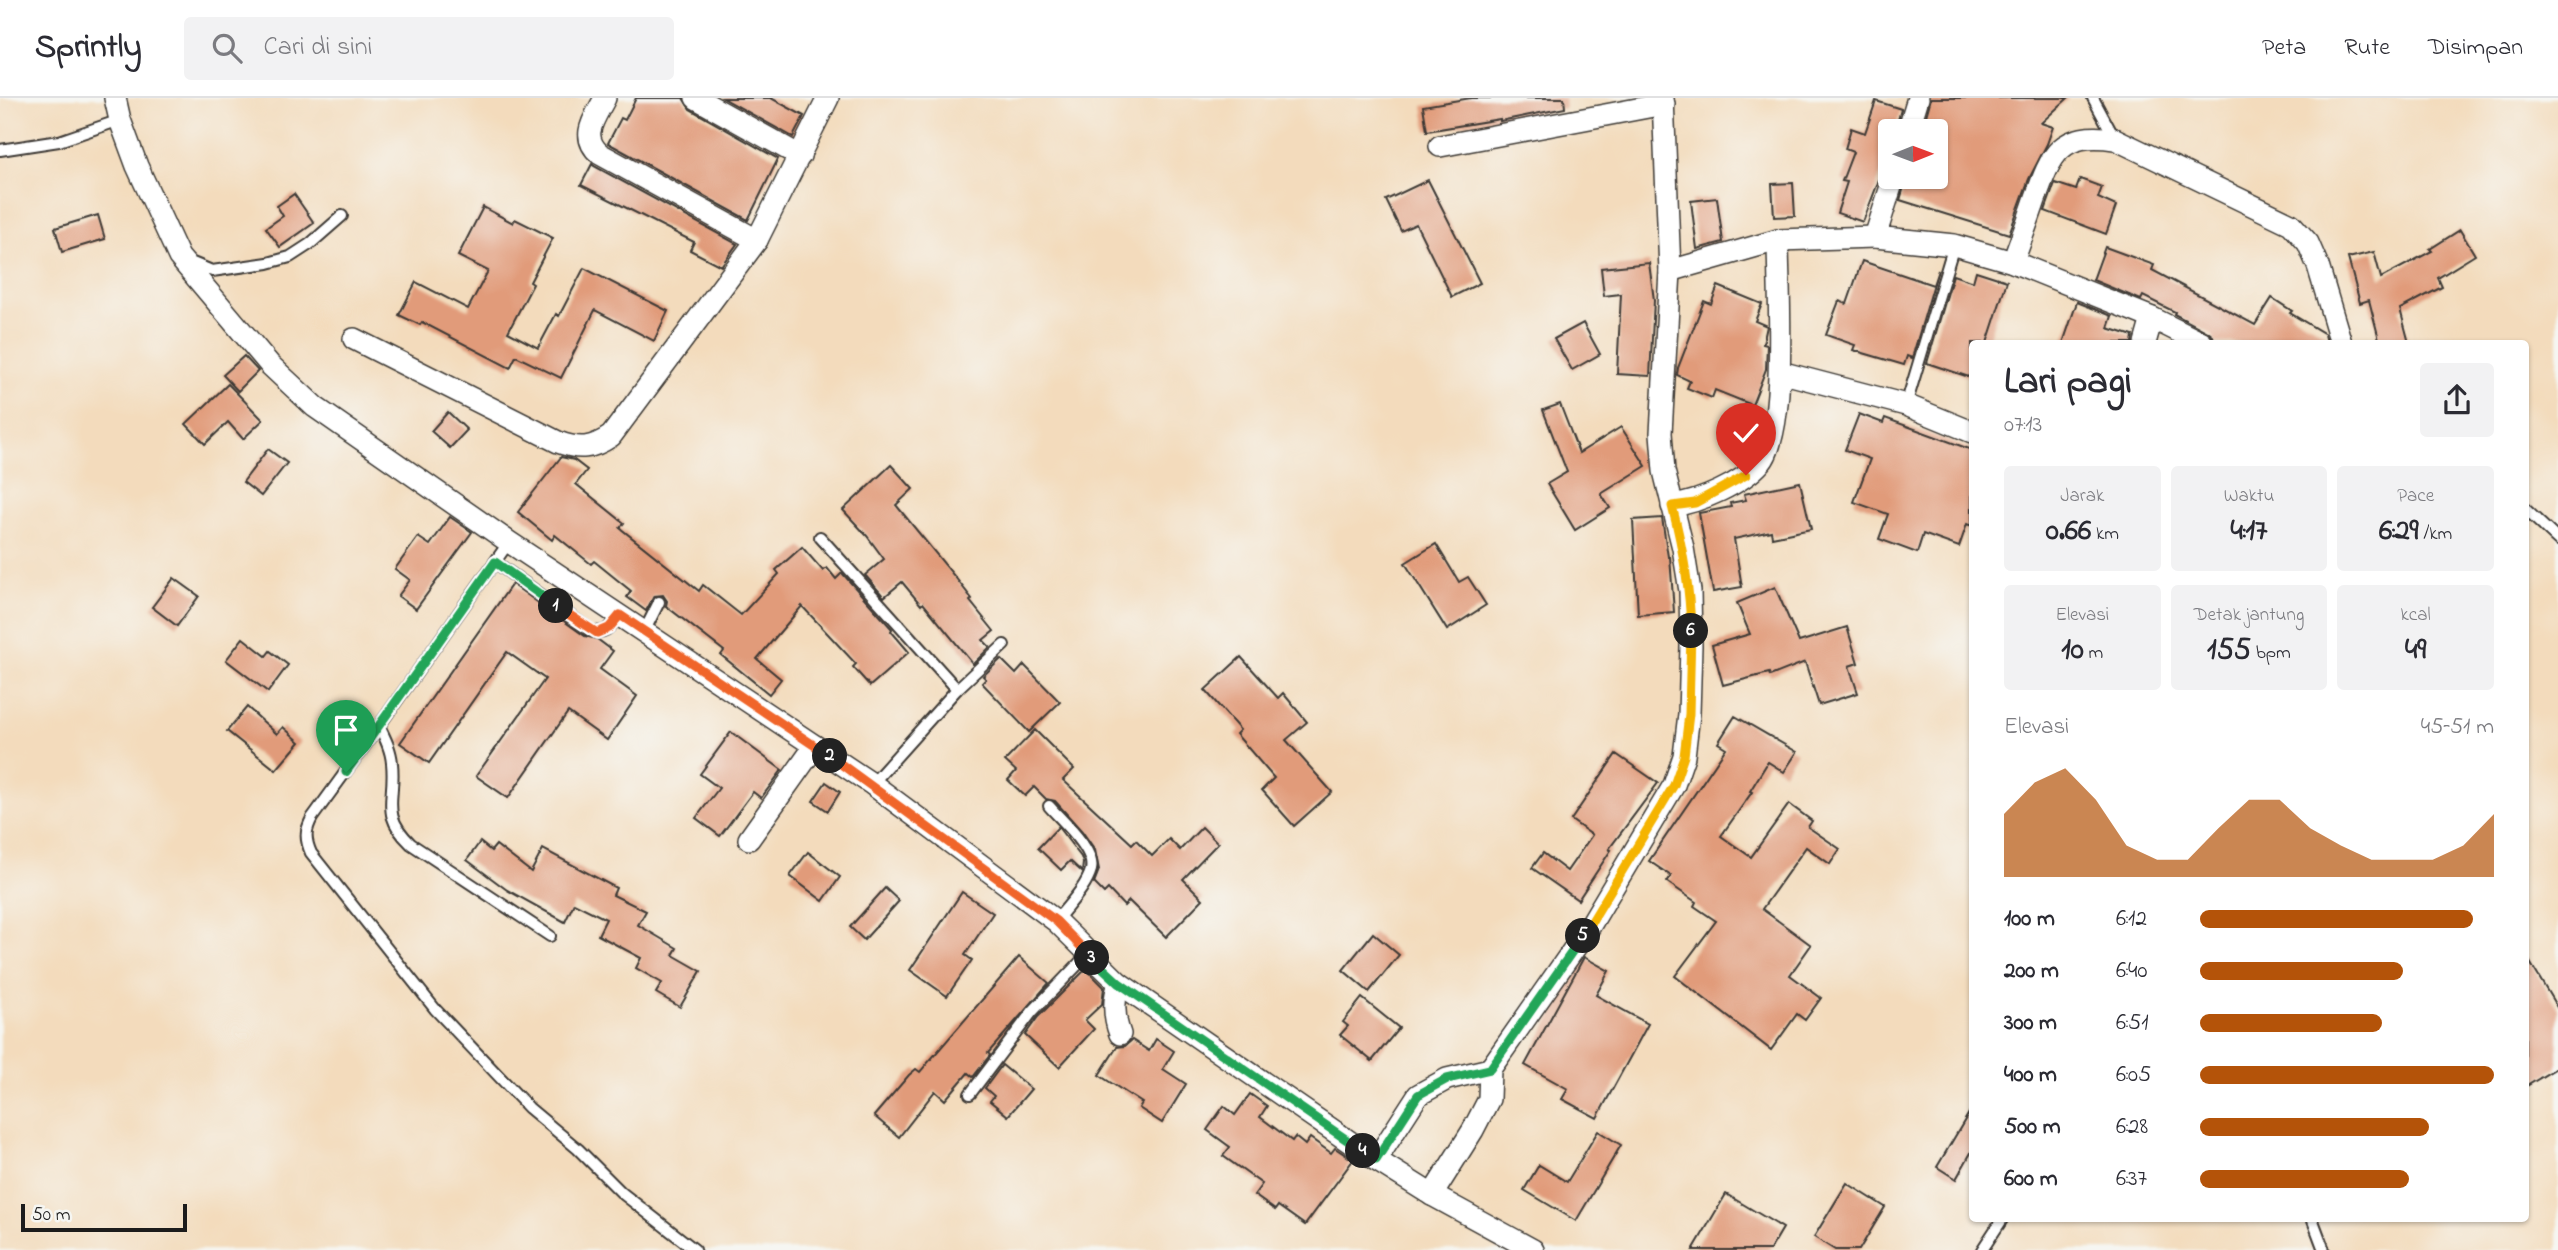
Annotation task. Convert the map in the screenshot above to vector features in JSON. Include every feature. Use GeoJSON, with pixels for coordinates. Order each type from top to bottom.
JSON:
{"type":"FeatureCollection","features":[{"type":"Feature","properties":{"kind":"street"},"geometry":{"type":"LineString","coordinates":[[115,98],[137,166],[179,257],[270,365],[316,407],[509,542],[872,784],[1056,921],[1119,983],[1376,1160],[1432,1195],[1533,1250]]}},
{"type":"Feature","properties":{"kind":"street"},"geometry":{"type":"LineString","coordinates":[[605,98],[589,130],[589,140],[593,148],[757,240]]}},
{"type":"Feature","properties":{"kind":"street"},"geometry":{"type":"LineString","coordinates":[[696,98],[800,156]]}},
{"type":"Feature","properties":{"kind":"street"},"geometry":{"type":"LineString","coordinates":[[354,339],[558,442],[573,448],[598,445],[611,436],[757,240],[828,98]]}},
{"type":"Feature","properties":{"kind":"street"},"geometry":{"type":"LineString","coordinates":[[1912,119],[1918,98]]}},
{"type":"Feature","properties":{"kind":"street"},"geometry":{"type":"LineString","coordinates":[[1432,1195],[1489,1099],[1490,1069],[1588,929],[1674,785],[1684,756],[1691,660],[1690,591],[1683,548],[1664,471],[1661,433],[1670,271],[1663,101],[1440,146]]}},
{"type":"Feature","properties":{"kind":"street"},"geometry":{"type":"LineString","coordinates":[[2013,262],[2047,164],[2059,150],[2075,140],[2093,136],[2115,139],[2291,224],[2308,243],[2318,266],[2340,340]]}},
{"type":"Feature","properties":{"kind":"street"},"geometry":{"type":"LineString","coordinates":[[1875,237],[1890,189]]}},
{"type":"Feature","properties":{"kind":"street"},"geometry":{"type":"LineString","coordinates":[[1670,271],[1778,240],[1875,237],[1954,245],[2013,262],[2152,318],[2196,340]]}},
{"type":"Feature","properties":{"kind":"street"},"geometry":{"type":"LineString","coordinates":[[1672,506],[1695,503],[1746,475],[1762,461],[1771,445],[1780,372],[1778,240]]}},
{"type":"Feature","properties":{"kind":"street"},"geometry":{"type":"LineString","coordinates":[[2146,340],[2152,318]]}},
{"type":"Feature","properties":{"kind":"street"},"geometry":{"type":"LineString","coordinates":[[1780,372],[1906,405],[1969,431]]}},
{"type":"Feature","properties":{"kind":"street"},"geometry":{"type":"LineString","coordinates":[[749,839],[815,746]]}},
{"type":"Feature","properties":{"kind":"street"},"geometry":{"type":"LineString","coordinates":[[1119,983],[1114,996],[1114,1013],[1120,1034]]}},
{"type":"Feature","properties":{"kind":"street"},"geometry":{"type":"LineString","coordinates":[[1376,1160],[1418,1095],[1447,1079],[1490,1069]]}},
{"type":"Feature","properties":{"kind":"lane"},"geometry":{"type":"LineString","coordinates":[[2094,98],[2115,139]]}},
{"type":"Feature","properties":{"kind":"lane"},"geometry":{"type":"LineString","coordinates":[[0,150],[59,141],[120,120]]}},
{"type":"Feature","properties":{"kind":"lane"},"geometry":{"type":"LineString","coordinates":[[179,257],[212,271],[268,263],[290,257],[310,244],[342,216]]}},
{"type":"Feature","properties":{"kind":"lane"},"geometry":{"type":"LineString","coordinates":[[1906,405],[1954,245]]}},
{"type":"Feature","properties":{"kind":"lane"},"geometry":{"type":"LineString","coordinates":[[2529,513],[2558,540]]}},
{"type":"Feature","properties":{"kind":"lane"},"geometry":{"type":"LineString","coordinates":[[820,537],[957,689]]}},
{"type":"Feature","properties":{"kind":"lane"},"geometry":{"type":"LineString","coordinates":[[509,542],[312,818],[306,829],[306,841],[312,853],[435,1009],[530,1108],[578,1149],[622,1193],[695,1250]]}},
{"type":"Feature","properties":{"kind":"lane"},"geometry":{"type":"LineString","coordinates":[[495,562],[590,630],[602,632],[620,615]]}},
{"type":"Feature","properties":{"kind":"lane"},"geometry":{"type":"LineString","coordinates":[[644,632],[659,603]]}},
{"type":"Feature","properties":{"kind":"lane"},"geometry":{"type":"LineString","coordinates":[[872,784],[957,689],[1004,645]]}},
{"type":"Feature","properties":{"kind":"lane"},"geometry":{"type":"LineString","coordinates":[[379,726],[388,745],[392,763],[390,813],[398,831],[411,844],[550,936]]}},
{"type":"Feature","properties":{"kind":"lane"},"geometry":{"type":"LineString","coordinates":[[1049,806],[1083,844],[1091,858],[1091,869],[1085,881],[1056,921]]}},
{"type":"Feature","properties":{"kind":"lane"},"geometry":{"type":"LineString","coordinates":[[970,1094],[1032,1012],[1088,954]]}},
{"type":"Feature","properties":{"kind":"lane"},"geometry":{"type":"LineString","coordinates":[[1982,1250],[2000,1222]]}},
{"type":"Feature","properties":{"kind":"lane"},"geometry":{"type":"LineString","coordinates":[[2314,1222],[2324,1250]]}},
{"type":"Feature","properties":{"kind":"building"},"geometry":{"type":"Polygon","coordinates":[[[636,98],[683,98],[690,109],[778,159],[748,220],[608,143],[621,118],[625,120],[636,98]]]}},
{"type":"Feature","properties":{"kind":"building"},"geometry":{"type":"Polygon","coordinates":[[[723,98],[771,98],[804,116],[793,137],[723,98]]]}},
{"type":"Feature","properties":{"kind":"building"},"geometry":{"type":"Polygon","coordinates":[[[1471,98],[1564,98],[1565,108],[1500,121],[1427,131],[1423,106],[1471,98]]]}},
{"type":"Feature","properties":{"kind":"building"},"geometry":{"type":"Polygon","coordinates":[[[1931,98],[2068,98],[2041,123],[2053,127],[2029,179],[2009,234],[1900,200],[1903,189],[1948,189],[1948,119],[1925,119],[1931,98]]]}},
{"type":"Feature","properties":{"kind":"building"},"geometry":{"type":"Polygon","coordinates":[[[1876,101],[1901,109],[1898,119],[1878,119],[1878,183],[1863,222],[1837,213],[1847,182],[1842,181],[1853,152],[1845,149],[1851,128],[1865,133],[1876,101]]]}},
{"type":"Feature","properties":{"kind":"building"},"geometry":{"type":"Polygon","coordinates":[[[592,164],[737,244],[721,266],[690,250],[694,242],[581,185],[592,164]]]}},
{"type":"Feature","properties":{"kind":"building"},"geometry":{"type":"Polygon","coordinates":[[[2080,179],[2102,187],[2098,198],[2116,206],[2106,234],[2045,211],[2055,183],[2076,190],[2080,179]]]}},
{"type":"Feature","properties":{"kind":"building"},"geometry":{"type":"Polygon","coordinates":[[[1428,180],[1480,283],[1452,297],[1416,224],[1401,231],[1386,200],[1428,180]]]}},
{"type":"Feature","properties":{"kind":"building"},"geometry":{"type":"Polygon","coordinates":[[[1793,183],[1795,216],[1774,217],[1772,184],[1793,183]]]}},
{"type":"Feature","properties":{"kind":"building"},"geometry":{"type":"Polygon","coordinates":[[[294,194],[314,223],[280,247],[266,228],[283,216],[277,206],[294,194]]]}},
{"type":"Feature","properties":{"kind":"building"},"geometry":{"type":"Polygon","coordinates":[[[1717,198],[1723,242],[1697,249],[1691,201],[1717,198]]]}},
{"type":"Feature","properties":{"kind":"building"},"geometry":{"type":"Polygon","coordinates":[[[483,207],[513,223],[515,219],[553,238],[508,332],[538,348],[556,314],[559,316],[584,268],[668,311],[654,341],[595,310],[561,378],[516,356],[510,368],[422,322],[420,325],[399,315],[416,282],[468,309],[488,271],[458,256],[483,207]]]}},
{"type":"Feature","properties":{"kind":"building"},"geometry":{"type":"Polygon","coordinates":[[[98,215],[105,239],[62,252],[55,228],[98,215]]]}},
{"type":"Feature","properties":{"kind":"building"},"geometry":{"type":"Polygon","coordinates":[[[2460,230],[2475,255],[2438,278],[2442,287],[2400,309],[2408,340],[2379,340],[2369,300],[2360,303],[2348,258],[2374,252],[2381,278],[2432,251],[2430,249],[2460,230]]]}},
{"type":"Feature","properties":{"kind":"building"},"geometry":{"type":"Polygon","coordinates":[[[2105,247],[2154,265],[2152,270],[2255,325],[2272,298],[2292,311],[2290,313],[2325,334],[2326,340],[2214,340],[2208,332],[2143,296],[2141,300],[2093,280],[2105,247]]]}},
{"type":"Feature","properties":{"kind":"building"},"geometry":{"type":"Polygon","coordinates":[[[1862,261],[1933,285],[1938,270],[1912,358],[1907,356],[1904,365],[1853,350],[1855,345],[1826,335],[1839,301],[1847,304],[1862,261]]]}},
{"type":"Feature","properties":{"kind":"building"},"geometry":{"type":"Polygon","coordinates":[[[1649,263],[1654,300],[1650,376],[1617,374],[1621,294],[1604,296],[1601,268],[1649,263]]]}},
{"type":"Feature","properties":{"kind":"building"},"geometry":{"type":"Polygon","coordinates":[[[1976,271],[2007,281],[1988,340],[1969,340],[1969,377],[1927,363],[1953,275],[1973,282],[1976,271]]]}},
{"type":"Feature","properties":{"kind":"building"},"geometry":{"type":"Polygon","coordinates":[[[1718,286],[1762,304],[1755,321],[1767,326],[1763,344],[1767,345],[1766,369],[1752,405],[1715,390],[1712,398],[1687,388],[1690,381],[1677,375],[1704,301],[1711,304],[1718,286]]]}},
{"type":"Feature","properties":{"kind":"building"},"geometry":{"type":"Polygon","coordinates":[[[2077,302],[2112,316],[2108,328],[2133,336],[2132,340],[2064,340],[2077,302]]]}},
{"type":"Feature","properties":{"kind":"building"},"geometry":{"type":"Polygon","coordinates":[[[1583,323],[1600,354],[1572,370],[1554,339],[1583,323]]]}},
{"type":"Feature","properties":{"kind":"building"},"geometry":{"type":"Polygon","coordinates":[[[244,356],[258,371],[238,391],[223,375],[244,356]]]}},
{"type":"Feature","properties":{"kind":"building"},"geometry":{"type":"Polygon","coordinates":[[[228,384],[263,420],[243,439],[228,422],[205,444],[186,424],[228,384]]]}},
{"type":"Feature","properties":{"kind":"building"},"geometry":{"type":"Polygon","coordinates":[[[1560,404],[1579,453],[1621,427],[1646,466],[1601,494],[1610,508],[1575,530],[1547,484],[1567,472],[1543,410],[1560,404]]]}},
{"type":"Feature","properties":{"kind":"building"},"geometry":{"type":"Polygon","coordinates":[[[448,412],[467,430],[450,448],[431,431],[448,412]]]}},
{"type":"Feature","properties":{"kind":"building"},"geometry":{"type":"Polygon","coordinates":[[[1859,414],[1883,423],[1885,418],[1969,449],[1969,525],[1967,524],[1959,547],[1923,534],[1917,553],[1879,539],[1888,514],[1854,502],[1870,459],[1845,450],[1859,414]]]}},
{"type":"Feature","properties":{"kind":"building"},"geometry":{"type":"Polygon","coordinates":[[[268,449],[287,463],[261,496],[243,482],[268,449]]]}},
{"type":"Feature","properties":{"kind":"building"},"geometry":{"type":"Polygon","coordinates":[[[561,457],[574,460],[587,470],[576,484],[624,523],[620,528],[699,591],[703,585],[741,615],[779,574],[776,570],[802,547],[823,571],[827,568],[836,579],[842,573],[909,652],[870,686],[853,667],[856,664],[802,606],[757,659],[781,679],[769,694],[721,655],[724,651],[666,606],[667,601],[663,595],[654,596],[646,611],[627,597],[631,591],[594,561],[591,564],[555,535],[552,540],[518,512],[561,457]]]}},
{"type":"Feature","properties":{"kind":"building"},"geometry":{"type":"Polygon","coordinates":[[[891,465],[913,489],[896,505],[955,577],[994,631],[983,640],[990,647],[973,664],[923,603],[921,605],[902,582],[884,597],[865,575],[884,559],[843,510],[891,465]]]}},
{"type":"Feature","properties":{"kind":"building"},"geometry":{"type":"Polygon","coordinates":[[[1800,482],[1811,529],[1772,537],[1771,531],[1734,539],[1742,587],[1713,592],[1699,513],[1731,507],[1730,503],[1746,500],[1744,494],[1800,482]]]}},
{"type":"Feature","properties":{"kind":"building"},"geometry":{"type":"Polygon","coordinates":[[[450,517],[472,532],[416,609],[398,596],[410,580],[395,569],[418,537],[430,545],[450,517]]]}},
{"type":"Feature","properties":{"kind":"building"},"geometry":{"type":"Polygon","coordinates":[[[1662,518],[1670,557],[1674,612],[1638,615],[1633,520],[1662,518]]]}},
{"type":"Feature","properties":{"kind":"building"},"geometry":{"type":"Polygon","coordinates":[[[1436,544],[1459,582],[1468,577],[1486,605],[1447,630],[1405,563],[1436,544]]]}},
{"type":"Feature","properties":{"kind":"building"},"geometry":{"type":"Polygon","coordinates":[[[174,578],[199,596],[177,626],[152,607],[174,578]]]}},
{"type":"Feature","properties":{"kind":"building"},"geometry":{"type":"Polygon","coordinates":[[[512,584],[585,636],[597,639],[613,651],[600,669],[637,696],[607,740],[568,712],[508,798],[476,776],[545,679],[507,652],[429,763],[400,743],[512,584]]]}},
{"type":"Feature","properties":{"kind":"building"},"geometry":{"type":"Polygon","coordinates":[[[1775,587],[1799,642],[1847,627],[1858,663],[1849,666],[1858,693],[1819,705],[1805,662],[1770,676],[1769,673],[1723,685],[1712,645],[1750,634],[1737,603],[1775,587]]]}},
{"type":"Feature","properties":{"kind":"building"},"geometry":{"type":"Polygon","coordinates":[[[243,638],[266,656],[270,651],[288,665],[268,692],[226,660],[243,638]]]}},
{"type":"Feature","properties":{"kind":"building"},"geometry":{"type":"Polygon","coordinates":[[[1241,657],[1278,698],[1283,693],[1307,722],[1286,740],[1332,792],[1294,826],[1262,790],[1274,778],[1236,734],[1240,730],[1205,690],[1241,657]]]}},
{"type":"Feature","properties":{"kind":"building"},"geometry":{"type":"Polygon","coordinates":[[[1001,659],[1016,674],[1024,665],[1060,702],[1029,732],[982,683],[986,679],[983,676],[1001,659]]]}},
{"type":"Feature","properties":{"kind":"building"},"geometry":{"type":"Polygon","coordinates":[[[247,707],[277,734],[283,727],[300,742],[276,770],[227,731],[247,707]]]}},
{"type":"Feature","properties":{"kind":"building"},"geometry":{"type":"Polygon","coordinates":[[[1735,716],[1797,752],[1784,772],[1768,762],[1750,791],[1752,792],[1721,836],[1751,857],[1789,804],[1812,821],[1808,827],[1840,849],[1830,864],[1806,847],[1762,909],[1811,945],[1790,975],[1821,998],[1805,1020],[1797,1014],[1771,1050],[1675,976],[1716,921],[1694,906],[1696,902],[1667,882],[1671,876],[1649,861],[1726,748],[1718,743],[1735,716]]]}},
{"type":"Feature","properties":{"kind":"building"},"geometry":{"type":"Polygon","coordinates":[[[1035,730],[1074,769],[1063,780],[1132,844],[1136,840],[1152,856],[1169,839],[1180,850],[1202,827],[1218,843],[1183,879],[1203,899],[1166,937],[1129,901],[1124,906],[1108,889],[1104,893],[1094,883],[1099,870],[1095,850],[1055,801],[1046,799],[1034,787],[1025,796],[1008,780],[1016,771],[1005,761],[1035,730]]]}},
{"type":"Feature","properties":{"kind":"building"},"geometry":{"type":"Polygon","coordinates":[[[731,732],[782,770],[761,798],[753,792],[720,836],[696,818],[719,788],[700,774],[731,732]]]}},
{"type":"Feature","properties":{"kind":"building"},"geometry":{"type":"Polygon","coordinates":[[[1616,754],[1658,783],[1609,849],[1611,850],[1578,900],[1532,868],[1543,853],[1567,871],[1592,835],[1571,820],[1616,754]]]}},
{"type":"Feature","properties":{"kind":"building"},"geometry":{"type":"Polygon","coordinates":[[[826,782],[840,792],[828,811],[813,801],[826,782]]]}},
{"type":"Feature","properties":{"kind":"building"},"geometry":{"type":"Polygon","coordinates":[[[1058,827],[1081,857],[1082,872],[1070,861],[1061,870],[1038,848],[1058,827]]]}},
{"type":"Feature","properties":{"kind":"building"},"geometry":{"type":"Polygon","coordinates":[[[480,842],[491,851],[496,845],[531,872],[543,849],[616,888],[613,895],[646,911],[638,925],[677,948],[673,955],[701,971],[680,1007],[656,993],[662,983],[636,968],[641,958],[598,935],[606,919],[574,903],[565,922],[507,890],[467,860],[480,842]]]}},
{"type":"Feature","properties":{"kind":"building"},"geometry":{"type":"Polygon","coordinates":[[[808,852],[840,877],[823,901],[790,876],[808,852]]]}},
{"type":"Feature","properties":{"kind":"building"},"geometry":{"type":"Polygon","coordinates":[[[885,888],[899,901],[864,940],[850,927],[885,888]]]}},
{"type":"Feature","properties":{"kind":"building"},"geometry":{"type":"Polygon","coordinates":[[[962,892],[993,913],[965,955],[972,960],[947,996],[910,970],[962,892]]]}},
{"type":"Feature","properties":{"kind":"building"},"geometry":{"type":"Polygon","coordinates":[[[1373,933],[1399,955],[1369,992],[1343,970],[1373,933]]]}},
{"type":"Feature","properties":{"kind":"building"},"geometry":{"type":"Polygon","coordinates":[[[1019,957],[1049,983],[988,1053],[990,1055],[973,1077],[968,1073],[945,1100],[935,1091],[899,1137],[874,1116],[909,1075],[916,1069],[920,1072],[1019,957]]]}},
{"type":"Feature","properties":{"kind":"building"},"geometry":{"type":"Polygon","coordinates":[[[1584,957],[1609,971],[1596,995],[1648,1024],[1597,1118],[1562,1099],[1568,1089],[1525,1065],[1584,957]]]}},
{"type":"Feature","properties":{"kind":"building"},"geometry":{"type":"Polygon","coordinates":[[[2529,961],[2558,1009],[2558,1067],[2529,1085],[2529,961]]]}},
{"type":"Feature","properties":{"kind":"building"},"geometry":{"type":"Polygon","coordinates":[[[1086,969],[1104,987],[1102,1004],[1085,1020],[1094,1029],[1059,1067],[1025,1035],[1038,1017],[1086,969]]]}},
{"type":"Feature","properties":{"kind":"building"},"geometry":{"type":"Polygon","coordinates":[[[1362,998],[1399,1028],[1372,1061],[1340,1035],[1348,1026],[1343,1022],[1362,998]]]}},
{"type":"Feature","properties":{"kind":"building"},"geometry":{"type":"Polygon","coordinates":[[[1156,1039],[1174,1051],[1163,1069],[1186,1084],[1162,1123],[1139,1108],[1142,1103],[1099,1075],[1117,1047],[1125,1046],[1132,1040],[1149,1051],[1156,1039]]]}},
{"type":"Feature","properties":{"kind":"building"},"geometry":{"type":"Polygon","coordinates":[[[1002,1065],[1031,1089],[1008,1116],[990,1101],[994,1096],[985,1088],[1002,1065]]]}},
{"type":"Feature","properties":{"kind":"building"},"geometry":{"type":"Polygon","coordinates":[[[1250,1094],[1267,1106],[1260,1117],[1292,1141],[1295,1137],[1305,1145],[1310,1138],[1331,1153],[1335,1148],[1353,1160],[1305,1225],[1278,1206],[1275,1210],[1254,1195],[1262,1184],[1223,1156],[1230,1147],[1207,1130],[1224,1106],[1235,1115],[1250,1094]]]}},
{"type":"Feature","properties":{"kind":"building"},"geometry":{"type":"Polygon","coordinates":[[[1969,1113],[1969,1156],[1956,1179],[1937,1167],[1969,1113]]]}},
{"type":"Feature","properties":{"kind":"building"},"geometry":{"type":"Polygon","coordinates":[[[1598,1131],[1621,1145],[1576,1221],[1524,1190],[1539,1165],[1567,1182],[1598,1131]]]}},
{"type":"Feature","properties":{"kind":"building"},"geometry":{"type":"Polygon","coordinates":[[[1847,1183],[1885,1207],[1859,1250],[1835,1250],[1814,1237],[1847,1183]]]}},
{"type":"Feature","properties":{"kind":"building"},"geometry":{"type":"Polygon","coordinates":[[[1726,1194],[1783,1228],[1770,1250],[1693,1250],[1726,1194]]]}},
{"type":"Feature","properties":{"kind":"route"},"geometry":{"type":"LineString","coordinates":[[346,772],[495,562],[597,633],[609,628],[620,615],[872,784],[1056,921],[1119,983],[1376,1160],[1418,1095],[1447,1079],[1490,1069],[1588,929],[1674,785],[1684,756],[1689,714],[1691,646],[1690,591],[1672,506],[1695,503],[1746,475]]}}]}
